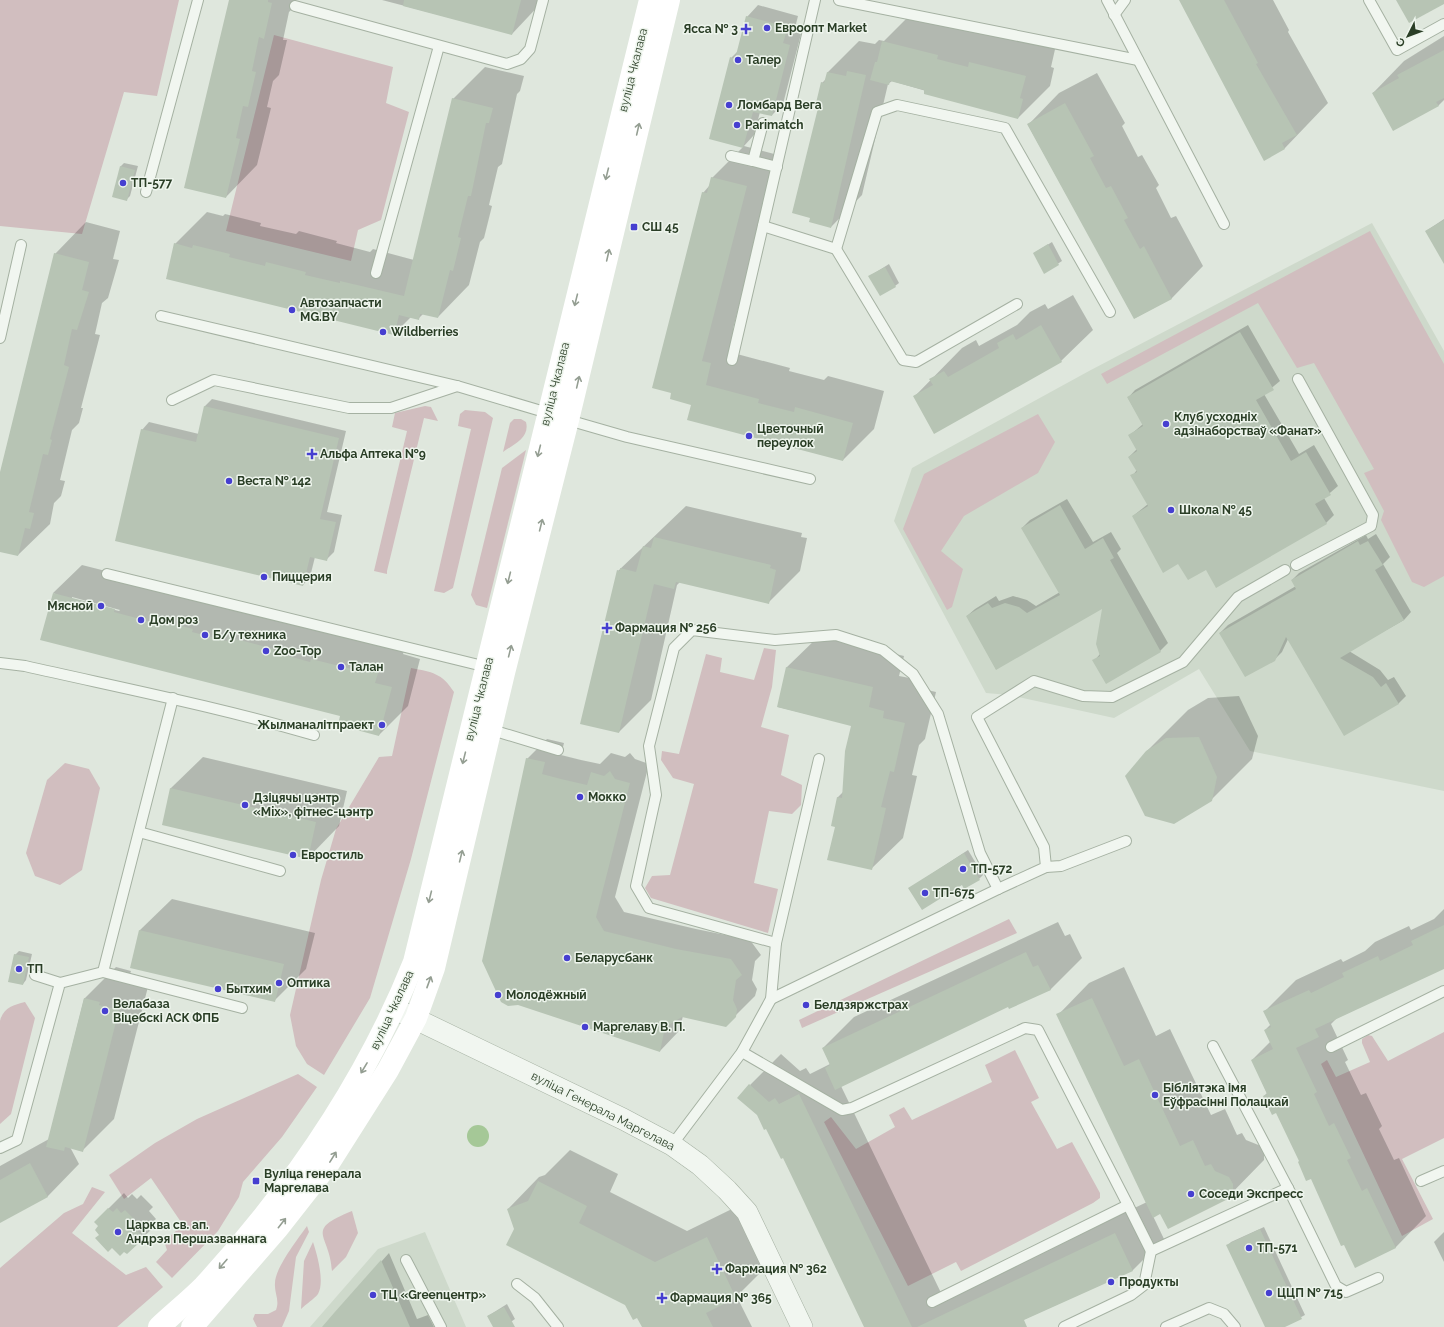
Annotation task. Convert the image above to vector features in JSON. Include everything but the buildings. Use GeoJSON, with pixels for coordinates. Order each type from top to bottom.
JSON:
{"type":"FeatureCollection","features":[{"type":"Feature","properties":{"kind":"main road","name":"вуліца Чкалава"},"geometry":{"type":"LineString","coordinates":[[496,670],[548,413],[650,0]]}},
{"type":"Feature","properties":{"kind":"main road","name":"вуліца Чкалава"},"geometry":{"type":"LineString","coordinates":[[159,1327],[203,1286],[269,1209],[321,1138],[368,1060],[395,1008],[414,962],[568,420],[669,0]]}},
{"type":"Feature","properties":{"kind":"main road","name":"вуліца Чкалава"},"geometry":{"type":"LineString","coordinates":[[192,1327],[278,1228],[329,1163],[388,1070],[416,1018],[434,968],[482,727]]}},
{"type":"Feature","properties":{"kind":"street"},"geometry":{"type":"LineString","coordinates":[[548,413],[568,420]]}},
{"type":"Feature","properties":{"kind":"street","name":"вуліца Генерала Маргелава"},"geometry":{"type":"LineString","coordinates":[[395,1008],[672,1145],[700,1165],[728,1190],[747,1212],[802,1327]]}},
{"type":"Feature","properties":{"kind":"lane"},"geometry":{"type":"LineString","coordinates":[[146,192],[198,0]]}},
{"type":"Feature","properties":{"kind":"lane"},"geometry":{"type":"LineString","coordinates":[[295,6],[507,64],[521,59],[530,49],[543,0]]}},
{"type":"Feature","properties":{"kind":"lane"},"geometry":{"type":"LineString","coordinates":[[732,360],[815,0]]}},
{"type":"Feature","properties":{"kind":"lane"},"geometry":{"type":"LineString","coordinates":[[839,0],[1138,60]]}},
{"type":"Feature","properties":{"kind":"lane"},"geometry":{"type":"LineString","coordinates":[[1107,0],[1224,224]]}},
{"type":"Feature","properties":{"kind":"lane"},"geometry":{"type":"LineString","coordinates":[[1114,15],[1125,0]]}},
{"type":"Feature","properties":{"kind":"lane"},"geometry":{"type":"LineString","coordinates":[[1369,0],[1397,50],[1444,24]]}},
{"type":"Feature","properties":{"kind":"lane"},"geometry":{"type":"LineString","coordinates":[[376,273],[438,46]]}},
{"type":"Feature","properties":{"kind":"lane"},"geometry":{"type":"LineString","coordinates":[[836,249],[877,112],[897,105],[1005,128],[1110,312]]}},
{"type":"Feature","properties":{"kind":"lane"},"geometry":{"type":"LineString","coordinates":[[753,161],[763,123]]}},
{"type":"Feature","properties":{"kind":"lane"},"geometry":{"type":"LineString","coordinates":[[731,156],[777,167]]}},
{"type":"Feature","properties":{"kind":"lane"},"geometry":{"type":"LineString","coordinates":[[763,226],[836,249],[903,360],[916,362],[1017,304]]}},
{"type":"Feature","properties":{"kind":"lane"},"geometry":{"type":"LineString","coordinates":[[0,338],[21,245]]}},
{"type":"Feature","properties":{"kind":"lane"},"geometry":{"type":"LineString","coordinates":[[161,316],[457,386],[548,413]]}},
{"type":"Feature","properties":{"kind":"lane"},"geometry":{"type":"LineString","coordinates":[[1296,565],[1371,526],[1374,515],[1298,379]]}},
{"type":"Feature","properties":{"kind":"lane"},"geometry":{"type":"LineString","coordinates":[[172,400],[214,380],[350,408],[390,408],[457,386]]}},
{"type":"Feature","properties":{"kind":"lane"},"geometry":{"type":"LineString","coordinates":[[568,420],[627,437],[810,479]]}},
{"type":"Feature","properties":{"kind":"lane"},"geometry":{"type":"LineString","coordinates":[[1046,867],[1044,847],[977,717],[1034,681],[1083,696],[1112,697],[1183,662],[1238,597],[1285,570]]}},
{"type":"Feature","properties":{"kind":"lane"},"geometry":{"type":"LineString","coordinates":[[107,574],[496,670]]}},
{"type":"Feature","properties":{"kind":"lane"},"geometry":{"type":"LineString","coordinates":[[776,943],[650,908],[636,886],[656,795],[649,746],[674,648],[692,630],[775,640],[836,635],[883,650],[914,674],[938,714],[980,853],[998,889]]}},
{"type":"Feature","properties":{"kind":"lane"},"geometry":{"type":"LineString","coordinates":[[0,663],[25,666],[173,698],[314,735]]}},
{"type":"Feature","properties":{"kind":"lane"},"geometry":{"type":"LineString","coordinates":[[103,972],[173,698]]}},
{"type":"Feature","properties":{"kind":"lane"},"geometry":{"type":"LineString","coordinates":[[482,727],[558,750]]}},
{"type":"Feature","properties":{"kind":"lane"},"geometry":{"type":"LineString","coordinates":[[672,1145],[742,1052],[771,999],[776,943],[819,759]]}},
{"type":"Feature","properties":{"kind":"lane"},"geometry":{"type":"LineString","coordinates":[[139,832],[280,871]]}},
{"type":"Feature","properties":{"kind":"lane"},"geometry":{"type":"LineString","coordinates":[[771,999],[1046,867],[1061,866],[1126,842]]}},
{"type":"Feature","properties":{"kind":"lane"},"geometry":{"type":"LineString","coordinates":[[35,975],[60,983],[103,972],[242,1008]]}},
{"type":"Feature","properties":{"kind":"lane"},"geometry":{"type":"LineString","coordinates":[[0,1148],[16,1140],[60,983]]}},
{"type":"Feature","properties":{"kind":"lane"},"geometry":{"type":"LineString","coordinates":[[1331,1047],[1444,992]]}},
{"type":"Feature","properties":{"kind":"lane"},"geometry":{"type":"LineString","coordinates":[[742,1052],[842,1110],[852,1108],[1025,1028],[1038,1030],[1151,1251],[1144,1285],[1131,1295],[1064,1327]]}},
{"type":"Feature","properties":{"kind":"lane"},"geometry":{"type":"LineString","coordinates":[[1213,1046],[1288,1188],[1336,1286],[1346,1292],[1378,1278]]}},
{"type":"Feature","properties":{"kind":"lane"},"geometry":{"type":"LineString","coordinates":[[1421,1181],[1444,1171]]}},
{"type":"Feature","properties":{"kind":"lane"},"geometry":{"type":"LineString","coordinates":[[1151,1251],[1288,1188]]}},
{"type":"Feature","properties":{"kind":"lane"},"geometry":{"type":"LineString","coordinates":[[932,1302],[1128,1205]]}},
{"type":"Feature","properties":{"kind":"lane"},"geometry":{"type":"LineString","coordinates":[[406,1260],[441,1327]]}},
{"type":"Feature","properties":{"kind":"lane"},"geometry":{"type":"LineString","coordinates":[[517,1284],[535,1298],[558,1327]]}},
{"type":"Feature","properties":{"kind":"lane"},"geometry":{"type":"LineString","coordinates":[[1166,1327],[1209,1308],[1224,1314],[1235,1327]]}},
{"type":"Feature","properties":{"kind":"shaded area"},"geometry":{"type":"Polygon","coordinates":[[[0,0],[179,0],[157,96],[124,92],[82,234],[0,226],[0,0]]]}},
{"type":"Feature","properties":{"kind":"shaded area"},"geometry":{"type":"Polygon","coordinates":[[[274,35],[393,67],[386,103],[409,112],[381,220],[358,230],[351,261],[226,231],[274,35]]]}},
{"type":"Feature","properties":{"kind":"shaded area","name":"Школа № 45"},"geometry":{"type":"Polygon","coordinates":[[[1372,223],[1444,351],[1444,791],[1250,751],[1199,669],[1114,718],[1009,695],[986,693],[894,521],[912,468],[1089,371],[1372,223]]]}},
{"type":"Feature","properties":{"kind":"shaded area"},"geometry":{"type":"Polygon","coordinates":[[[1370,231],[1444,364],[1444,576],[1424,587],[1412,582],[1381,520],[1384,511],[1364,473],[1374,469],[1314,363],[1297,368],[1258,303],[1107,384],[1101,374],[1370,231]]]}},
{"type":"Feature","properties":{"kind":"shaded area"},"geometry":{"type":"Polygon","coordinates":[[[425,406],[431,407],[438,421],[424,418],[387,574],[374,571],[407,431],[392,427],[395,413],[425,406]]]}},
{"type":"Feature","properties":{"kind":"shaded area"},"geometry":{"type":"Polygon","coordinates":[[[465,410],[485,412],[493,418],[453,588],[444,593],[434,591],[471,429],[458,426],[460,414],[465,410]]]}},
{"type":"Feature","properties":{"kind":"shaded area"},"geometry":{"type":"Polygon","coordinates":[[[1038,414],[1055,442],[1038,473],[964,516],[941,551],[963,569],[952,607],[947,610],[903,529],[924,474],[1038,414]]]}},
{"type":"Feature","properties":{"kind":"shaded area"},"geometry":{"type":"Polygon","coordinates":[[[514,419],[521,419],[526,422],[526,432],[520,440],[503,452],[510,423],[514,419]]]}},
{"type":"Feature","properties":{"kind":"shaded area"},"geometry":{"type":"Polygon","coordinates":[[[526,450],[487,608],[476,605],[471,595],[502,468],[526,450]]]}},
{"type":"Feature","properties":{"kind":"shaded area"},"geometry":{"type":"Polygon","coordinates":[[[764,648],[776,650],[772,687],[761,727],[789,735],[781,775],[802,785],[801,805],[792,814],[769,811],[754,883],[778,889],[768,933],[651,898],[645,888],[652,876],[670,875],[694,784],[673,778],[661,760],[662,751],[679,754],[706,654],[722,658],[720,672],[754,680],[764,648]]]}},
{"type":"Feature","properties":{"kind":"shaded area"},"geometry":{"type":"Polygon","coordinates":[[[411,668],[436,674],[450,686],[454,692],[411,859],[370,998],[324,1075],[307,1064],[296,1046],[290,1015],[321,880],[336,829],[379,757],[392,756],[411,668]]]}},
{"type":"Feature","properties":{"kind":"shaded area"},"geometry":{"type":"Polygon","coordinates":[[[65,763],[89,769],[100,788],[82,870],[60,885],[35,876],[26,853],[47,780],[65,763]]]}},
{"type":"Feature","properties":{"kind":"shaded area"},"geometry":{"type":"Polygon","coordinates":[[[1009,919],[1017,933],[802,1028],[799,1020],[1009,919]]]}},
{"type":"Feature","properties":{"kind":"shaded area"},"geometry":{"type":"Polygon","coordinates":[[[25,1002],[35,1018],[11,1114],[0,1124],[0,1021],[6,1010],[25,1002]]]}},
{"type":"Feature","properties":{"kind":"shaded area"},"geometry":{"type":"Polygon","coordinates":[[[1444,1032],[1444,1138],[1402,1159],[1433,1219],[1402,1236],[1321,1064],[1327,1060],[1336,1077],[1370,1062],[1362,1043],[1362,1039],[1368,1035],[1372,1036],[1388,1061],[1444,1032]]]}},
{"type":"Feature","properties":{"kind":"shaded area"},"geometry":{"type":"Polygon","coordinates":[[[1015,1050],[1039,1098],[1031,1102],[1057,1149],[1072,1142],[1100,1193],[1100,1198],[961,1271],[956,1262],[908,1286],[824,1122],[831,1117],[856,1149],[895,1127],[889,1115],[904,1107],[912,1120],[992,1082],[985,1065],[1015,1050]]]}},
{"type":"Feature","properties":{"kind":"shaded area"},"geometry":{"type":"Polygon","coordinates":[[[298,1074],[317,1087],[282,1137],[243,1182],[239,1197],[218,1231],[172,1278],[156,1262],[167,1250],[164,1241],[183,1225],[151,1178],[124,1199],[109,1175],[155,1143],[197,1119],[298,1074]]]}},
{"type":"Feature","properties":{"kind":"shaded area"},"geometry":{"type":"Polygon","coordinates":[[[478,1125],[486,1128],[489,1136],[486,1144],[478,1147],[470,1144],[467,1136],[470,1128],[478,1125]]]}},
{"type":"Feature","properties":{"kind":"shaded area"},"geometry":{"type":"Polygon","coordinates":[[[92,1187],[105,1192],[72,1233],[126,1275],[146,1267],[163,1287],[117,1327],[0,1327],[0,1268],[64,1213],[83,1204],[92,1187]]]}},
{"type":"Feature","properties":{"kind":"shaded area"},"geometry":{"type":"Polygon","coordinates":[[[352,1211],[358,1233],[346,1257],[332,1271],[323,1234],[324,1229],[328,1223],[352,1211]]]}},
{"type":"Feature","properties":{"kind":"shaded area"},"geometry":{"type":"Polygon","coordinates":[[[307,1226],[309,1232],[296,1257],[289,1311],[282,1327],[257,1327],[253,1319],[255,1314],[268,1314],[276,1310],[276,1277],[283,1262],[307,1226]]]}},
{"type":"Feature","properties":{"kind":"shaded area"},"geometry":{"type":"Polygon","coordinates":[[[425,1232],[466,1327],[310,1327],[378,1249],[425,1232]]]}},
{"type":"Feature","properties":{"kind":"shaded area"},"geometry":{"type":"Polygon","coordinates":[[[313,1242],[320,1268],[320,1289],[318,1294],[301,1309],[304,1261],[313,1242]]]}},
{"type":"Feature","properties":{"kind":"place","name":"Евроопт Market"},"geometry":{"type":"Point","coordinates":[767,28]}},
{"type":"Feature","properties":{"kind":"place","name":"Ясса № 3"},"geometry":{"type":"Point","coordinates":[746,29]}},
{"type":"Feature","properties":{"kind":"place","name":"Талер"},"geometry":{"type":"Point","coordinates":[738,60]}},
{"type":"Feature","properties":{"kind":"place","name":"Ломбард Вега"},"geometry":{"type":"Point","coordinates":[729,105]}},
{"type":"Feature","properties":{"kind":"place","name":"Parimatch"},"geometry":{"type":"Point","coordinates":[737,125]}},
{"type":"Feature","properties":{"kind":"place","name":"ТП-577"},"geometry":{"type":"Point","coordinates":[123,183]}},
{"type":"Feature","properties":{"kind":"place","name":"СШ 45"},"geometry":{"type":"Point","coordinates":[634,227]}},
{"type":"Feature","properties":{"kind":"place","name":"Автозапчасти MG.BY"},"geometry":{"type":"Point","coordinates":[292,310]}},
{"type":"Feature","properties":{"kind":"place","name":"Wildberries"},"geometry":{"type":"Point","coordinates":[383,332]}},
{"type":"Feature","properties":{"kind":"place","name":"Клуб усходніх адзінаборстваў «Фанат»"},"geometry":{"type":"Point","coordinates":[1166,424]}},
{"type":"Feature","properties":{"kind":"place","name":"Цветочный переулок"},"geometry":{"type":"Point","coordinates":[749,436]}},
{"type":"Feature","properties":{"kind":"place","name":"Альфа Аптека №9"},"geometry":{"type":"Point","coordinates":[312,454]}},
{"type":"Feature","properties":{"kind":"place","name":"Веста № 142"},"geometry":{"type":"Point","coordinates":[229,481]}},
{"type":"Feature","properties":{"kind":"place","name":"Школа № 45"},"geometry":{"type":"Point","coordinates":[1171,510]}},
{"type":"Feature","properties":{"kind":"place","name":"Пиццерия"},"geometry":{"type":"Point","coordinates":[264,577]}},
{"type":"Feature","properties":{"kind":"place","name":"Мясной"},"geometry":{"type":"Point","coordinates":[101,606]}},
{"type":"Feature","properties":{"kind":"place","name":"Дом роз"},"geometry":{"type":"Point","coordinates":[141,620]}},
{"type":"Feature","properties":{"kind":"place","name":"Фармация № 256"},"geometry":{"type":"Point","coordinates":[607,628]}},
{"type":"Feature","properties":{"kind":"place","name":"Б/у техника"},"geometry":{"type":"Point","coordinates":[205,635]}},
{"type":"Feature","properties":{"kind":"place","name":"Zoo-Top"},"geometry":{"type":"Point","coordinates":[266,651]}},
{"type":"Feature","properties":{"kind":"place","name":"Талан"},"geometry":{"type":"Point","coordinates":[341,667]}},
{"type":"Feature","properties":{"kind":"place","name":"Жылманалітпраект"},"geometry":{"type":"Point","coordinates":[382,725]}},
{"type":"Feature","properties":{"kind":"place","name":"Мокко"},"geometry":{"type":"Point","coordinates":[580,797]}},
{"type":"Feature","properties":{"kind":"place","name":"Дзіцячы цэнтр «Mix», фітнес-цэнтр"},"geometry":{"type":"Point","coordinates":[245,805]}},
{"type":"Feature","properties":{"kind":"place","name":"Евростиль"},"geometry":{"type":"Point","coordinates":[293,855]}},
{"type":"Feature","properties":{"kind":"place","name":"ТП-572"},"geometry":{"type":"Point","coordinates":[963,869]}},
{"type":"Feature","properties":{"kind":"place","name":"ТП-675"},"geometry":{"type":"Point","coordinates":[925,893]}},
{"type":"Feature","properties":{"kind":"place","name":"Беларусбанк"},"geometry":{"type":"Point","coordinates":[567,958]}},
{"type":"Feature","properties":{"kind":"place","name":"ТП"},"geometry":{"type":"Point","coordinates":[19,969]}},
{"type":"Feature","properties":{"kind":"place","name":"Оптика"},"geometry":{"type":"Point","coordinates":[279,983]}},
{"type":"Feature","properties":{"kind":"place","name":"Бытхим"},"geometry":{"type":"Point","coordinates":[218,989]}},
{"type":"Feature","properties":{"kind":"place","name":"Молодёжный"},"geometry":{"type":"Point","coordinates":[498,995]}},
{"type":"Feature","properties":{"kind":"place","name":"Белдзяржстрах"},"geometry":{"type":"Point","coordinates":[806,1005]}},
{"type":"Feature","properties":{"kind":"place","name":"Велабаза Віцебскі АСК ФПБ"},"geometry":{"type":"Point","coordinates":[105,1011]}},
{"type":"Feature","properties":{"kind":"place","name":"Маргелаву В. П."},"geometry":{"type":"Point","coordinates":[585,1027]}},
{"type":"Feature","properties":{"kind":"place","name":"Бібліятэка імя Еўфрасінні Полацкай"},"geometry":{"type":"Point","coordinates":[1155,1095]}},
{"type":"Feature","properties":{"kind":"place","name":"Вуліца генерала Маргелава"},"geometry":{"type":"Point","coordinates":[256,1181]}},
{"type":"Feature","properties":{"kind":"place","name":"Соседи Экспресс"},"geometry":{"type":"Point","coordinates":[1191,1194]}},
{"type":"Feature","properties":{"kind":"place","name":"Царква св. ап. Андрэя Першазваннага"},"geometry":{"type":"Point","coordinates":[118,1232]}},
{"type":"Feature","properties":{"kind":"place","name":"ТП-571"},"geometry":{"type":"Point","coordinates":[1249,1248]}},
{"type":"Feature","properties":{"kind":"place","name":"Фармация № 362"},"geometry":{"type":"Point","coordinates":[717,1269]}},
{"type":"Feature","properties":{"kind":"place","name":"Продукты"},"geometry":{"type":"Point","coordinates":[1111,1282]}},
{"type":"Feature","properties":{"kind":"place","name":"ЦЦП № 715"},"geometry":{"type":"Point","coordinates":[1269,1293]}},
{"type":"Feature","properties":{"kind":"place","name":"ТЦ «Greenцентр»"},"geometry":{"type":"Point","coordinates":[373,1295]}},
{"type":"Feature","properties":{"kind":"place","name":"Фармация № 365"},"geometry":{"type":"Point","coordinates":[662,1298]}}]}
